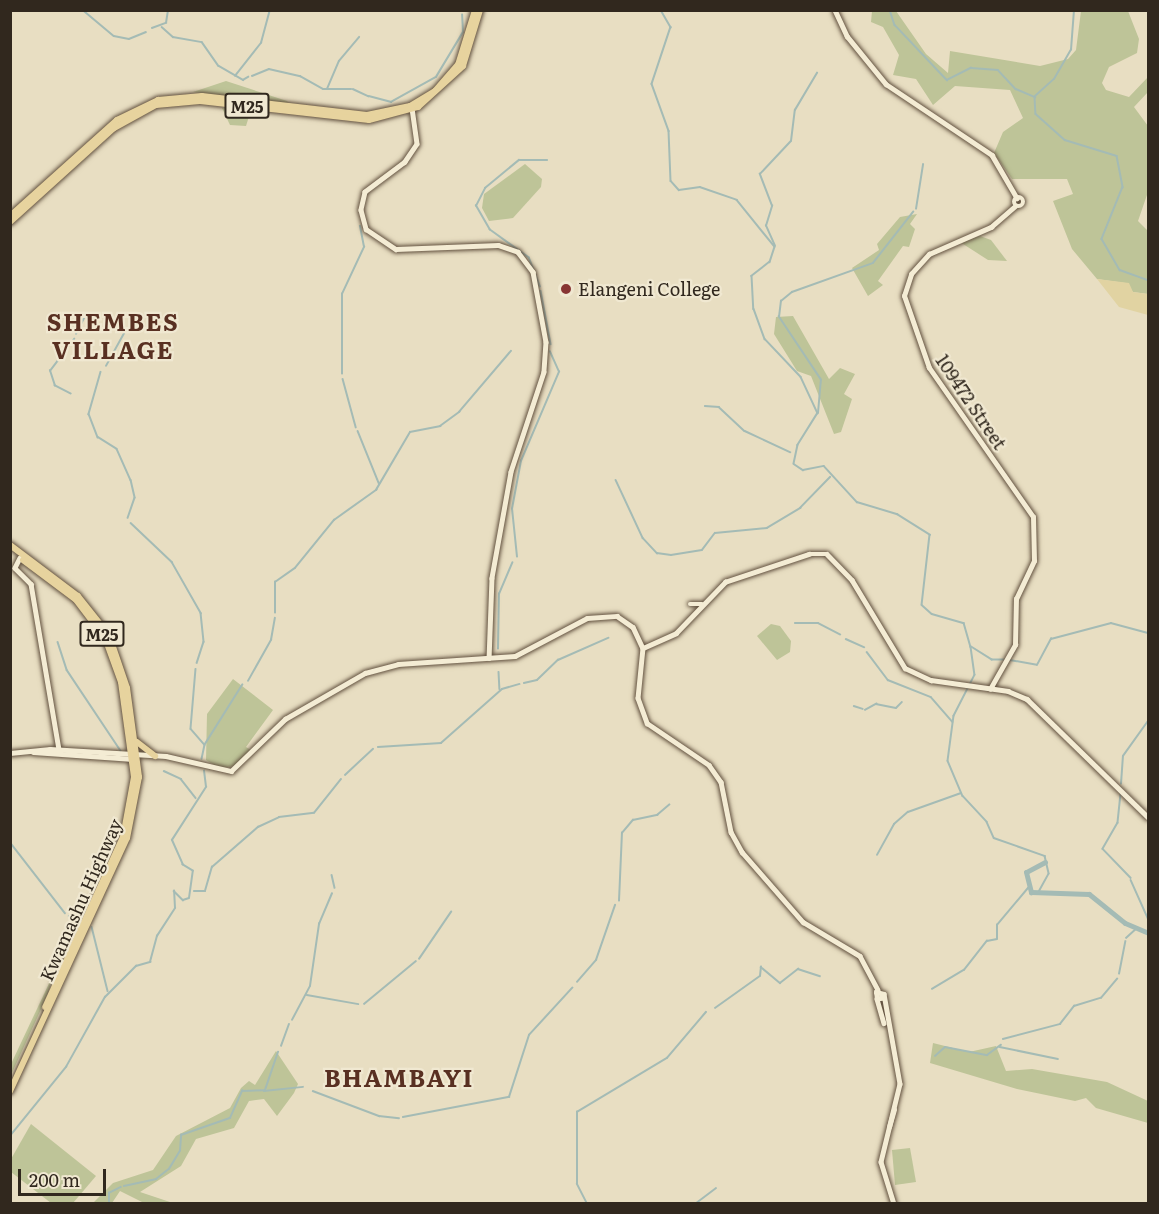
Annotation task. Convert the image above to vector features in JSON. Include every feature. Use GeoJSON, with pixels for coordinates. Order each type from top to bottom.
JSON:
{"type":"FeatureCollection","features":[{"type":"Feature","properties":{"kind":"main road","name":"M25"},"geometry":{"type":"LineString","coordinates":[[10,216],[117,120],[158,100],[202,96],[367,115],[411,108],[435,91],[458,65],[475,10]]}},
{"type":"Feature","properties":{"kind":"main road","name":"M25"},"geometry":{"type":"LineString","coordinates":[[10,222],[121,123],[156,105],[200,101],[369,120],[411,108],[439,93],[463,66],[480,10]]}},
{"type":"Feature","properties":{"kind":"main road","name":"Kwamashu Highway"},"geometry":{"type":"LineString","coordinates":[[10,545],[72,591],[103,626],[124,675],[135,739],[137,802],[125,843],[10,1091]]}},
{"type":"Feature","properties":{"kind":"main road","name":"Kwamashu Highway"},"geometry":{"type":"LineString","coordinates":[[10,550],[76,600],[105,638],[118,671],[136,756],[133,798],[123,837],[10,1081]]}},
{"type":"Feature","properties":{"kind":"main road"},"geometry":{"type":"LineString","coordinates":[[135,739],[155,756]]}},
{"type":"Feature","properties":{"kind":"street"},"geometry":{"type":"LineString","coordinates":[[836,10],[847,36],[886,84],[992,155],[1017,198],[1023,204],[1015,206],[1017,198]]}},
{"type":"Feature","properties":{"kind":"street"},"geometry":{"type":"LineString","coordinates":[[411,108],[414,150],[366,192],[361,210],[366,229],[380,244],[396,249],[498,245],[518,252],[533,272],[546,342],[544,372],[511,472],[492,578],[489,658]]}},
{"type":"Feature","properties":{"kind":"street","name":"109472 Street"},"geometry":{"type":"LineString","coordinates":[[990,689],[1000,665],[1008,657],[1017,639],[1016,599],[1035,561],[1032,513],[933,374],[904,299],[910,275],[929,254],[990,227],[1015,206]]}},
{"type":"Feature","properties":{"kind":"street"},"geometry":{"type":"LineString","coordinates":[[643,648],[676,633],[723,584],[814,553],[831,555],[852,580],[898,662],[926,679],[990,689],[1030,702],[1149,817]]}},
{"type":"Feature","properties":{"kind":"street"},"geometry":{"type":"LineString","coordinates":[[21,558],[15,568],[31,584],[59,749]]}},
{"type":"Feature","properties":{"kind":"street"},"geometry":{"type":"LineString","coordinates":[[690,604],[702,604]]}},
{"type":"Feature","properties":{"kind":"street"},"geometry":{"type":"LineString","coordinates":[[25,752],[155,756],[231,771],[285,719],[365,673],[406,663],[489,658],[529,652],[602,615],[630,624],[643,648],[638,698],[647,723],[709,765],[721,782],[731,832],[742,852],[803,922],[860,956],[884,998],[890,1039]]}},
{"type":"Feature","properties":{"kind":"street"},"geometry":{"type":"LineString","coordinates":[[10,753],[59,749],[136,756]]}},
{"type":"Feature","properties":{"kind":"street"},"geometry":{"type":"LineString","coordinates":[[878,990],[877,999],[900,1081],[881,1168],[894,1203]]}},
{"type":"Feature","properties":{"kind":"street"},"geometry":{"type":"LineString","coordinates":[[877,999],[884,998]]}},
{"type":"Feature","properties":{"kind":"green space"},"geometry":{"type":"Polygon","coordinates":[[[872,11],[896,11],[926,54],[948,73],[950,51],[1040,66],[1068,59],[1076,50],[1081,11],[1128,11],[1139,39],[1137,53],[1109,67],[1102,83],[1106,90],[1129,97],[1148,77],[1148,92],[1134,107],[1148,126],[1148,192],[1138,221],[1148,231],[1148,294],[1133,292],[1125,283],[1097,279],[1072,249],[1053,201],[1073,194],[1067,179],[1012,179],[994,153],[1003,132],[1023,118],[1010,90],[955,86],[933,105],[916,79],[893,75],[899,55],[883,27],[871,22],[872,11]]]}},
{"type":"Feature","properties":{"kind":"green space"},"geometry":{"type":"Polygon","coordinates":[[[226,81],[287,101],[290,104],[193,92],[226,81]]]}},
{"type":"Feature","properties":{"kind":"green space"},"geometry":{"type":"Polygon","coordinates":[[[222,108],[251,110],[246,126],[230,125],[222,108]]]}},
{"type":"Feature","properties":{"kind":"green space"},"geometry":{"type":"Polygon","coordinates":[[[525,164],[542,179],[541,187],[513,218],[489,221],[482,208],[484,194],[525,164]]]}},
{"type":"Feature","properties":{"kind":"green space"},"geometry":{"type":"Polygon","coordinates":[[[917,214],[910,224],[915,229],[909,247],[903,246],[878,281],[883,285],[868,296],[852,268],[879,250],[877,244],[900,217],[917,214]]]}},
{"type":"Feature","properties":{"kind":"green space"},"geometry":{"type":"Polygon","coordinates":[[[980,236],[991,240],[1007,261],[988,260],[960,242],[980,236]]]}},
{"type":"Feature","properties":{"kind":"green space"},"geometry":{"type":"Polygon","coordinates":[[[793,316],[829,379],[840,368],[855,374],[844,394],[852,399],[841,432],[834,434],[811,376],[797,371],[774,334],[776,317],[793,316]]]}},
{"type":"Feature","properties":{"kind":"green space"},"geometry":{"type":"Polygon","coordinates":[[[771,624],[780,626],[791,641],[790,652],[777,660],[757,636],[771,624]]]}},
{"type":"Feature","properties":{"kind":"green space"},"geometry":{"type":"Polygon","coordinates":[[[233,679],[273,710],[246,747],[251,750],[235,766],[219,768],[206,760],[207,714],[233,679]]]}},
{"type":"Feature","properties":{"kind":"green space"},"geometry":{"type":"Polygon","coordinates":[[[53,975],[48,994],[11,1075],[11,1064],[53,975]]]}},
{"type":"Feature","properties":{"kind":"green space"},"geometry":{"type":"Polygon","coordinates":[[[933,1043],[969,1052],[996,1046],[1006,1071],[1032,1069],[1107,1082],[1148,1101],[1148,1123],[1096,1108],[1086,1098],[1075,1101],[1017,1089],[930,1063],[933,1043]]]}},
{"type":"Feature","properties":{"kind":"green space"},"geometry":{"type":"Polygon","coordinates":[[[276,1051],[298,1084],[294,1093],[277,1116],[264,1099],[249,1101],[234,1128],[196,1139],[181,1166],[140,1192],[173,1203],[144,1203],[120,1191],[112,1203],[93,1203],[113,1183],[153,1170],[176,1136],[230,1108],[241,1088],[249,1081],[255,1085],[276,1051]]]}},
{"type":"Feature","properties":{"kind":"green space"},"geometry":{"type":"Polygon","coordinates":[[[31,1124],[96,1176],[73,1203],[51,1203],[11,1172],[11,1159],[31,1124]]]}},
{"type":"Feature","properties":{"kind":"green space"},"geometry":{"type":"Polygon","coordinates":[[[910,1148],[916,1182],[895,1185],[892,1150],[910,1148]]]}},
{"type":"Feature","properties":{"kind":"sand"},"geometry":{"type":"Polygon","coordinates":[[[1097,279],[1129,283],[1133,292],[1148,294],[1148,315],[1119,307],[1097,279]]]}},
{"type":"Feature","properties":{"kind":"waterway"},"geometry":{"type":"LineString","coordinates":[[83,10],[114,36],[129,39],[146,32]]}},
{"type":"Feature","properties":{"kind":"waterway"},"geometry":{"type":"LineString","coordinates":[[152,28],[166,23],[168,10]]}},
{"type":"Feature","properties":{"kind":"waterway"},"geometry":{"type":"LineString","coordinates":[[235,76],[261,43],[270,10]]}},
{"type":"Feature","properties":{"kind":"waterway"},"geometry":{"type":"LineString","coordinates":[[661,10],[671,27],[652,84],[669,131],[671,181],[679,190],[700,187],[737,200],[775,247],[770,262],[752,276],[754,309],[765,339],[801,377],[818,413],[798,445],[794,464],[803,470],[824,466],[857,502],[897,514],[930,535],[922,605],[932,614],[964,623],[971,647]]}},
{"type":"Feature","properties":{"kind":"waterway"},"geometry":{"type":"LineString","coordinates":[[890,10],[895,25],[947,80],[971,68],[998,70],[1016,89],[1035,97],[1036,114],[1065,140],[1117,156],[1123,187],[1102,239],[1120,270],[1148,280]]}},
{"type":"Feature","properties":{"kind":"waterway"},"geometry":{"type":"LineString","coordinates":[[1035,96],[1054,79],[1071,50],[1074,10]]}},
{"type":"Feature","properties":{"kind":"waterway"},"geometry":{"type":"LineString","coordinates":[[369,96],[391,102],[436,77],[463,32],[462,15]]}},
{"type":"Feature","properties":{"kind":"waterway"},"geometry":{"type":"LineString","coordinates":[[162,27],[173,37],[202,42],[219,66],[243,80],[248,77]]}},
{"type":"Feature","properties":{"kind":"waterway"},"geometry":{"type":"LineString","coordinates":[[327,89],[339,61],[359,37]]}},
{"type":"Feature","properties":{"kind":"waterway"},"geometry":{"type":"LineString","coordinates":[[252,76],[269,69],[300,76],[323,89],[351,89]]}},
{"type":"Feature","properties":{"kind":"waterway"},"geometry":{"type":"LineString","coordinates":[[775,246],[766,226],[772,206],[760,174],[791,141],[795,110],[817,73]]}},
{"type":"Feature","properties":{"kind":"waterway"},"geometry":{"type":"LineString","coordinates":[[353,89],[368,96]]}},
{"type":"Feature","properties":{"kind":"waterway"},"geometry":{"type":"LineString","coordinates":[[540,287],[529,258],[490,230],[476,206],[485,188],[519,160],[547,160]]}},
{"type":"Feature","properties":{"kind":"waterway"},"geometry":{"type":"LineString","coordinates":[[916,209],[923,165]]}},
{"type":"Feature","properties":{"kind":"waterway"},"geometry":{"type":"LineString","coordinates":[[818,413],[821,380],[779,317],[781,301],[792,292],[873,263],[913,212]]}},
{"type":"Feature","properties":{"kind":"waterway"},"geometry":{"type":"LineString","coordinates":[[342,374],[342,294],[364,247],[360,226]]}},
{"type":"Feature","properties":{"kind":"waterway"},"geometry":{"type":"LineString","coordinates":[[541,291],[551,344]]}},
{"type":"Feature","properties":{"kind":"waterway"},"geometry":{"type":"LineString","coordinates":[[76,334],[86,314]]}},
{"type":"Feature","properties":{"kind":"waterway"},"geometry":{"type":"LineString","coordinates":[[106,366],[124,334]]}},
{"type":"Feature","properties":{"kind":"waterway"},"geometry":{"type":"LineString","coordinates":[[71,394],[55,386],[50,371],[74,339]]}},
{"type":"Feature","properties":{"kind":"waterway"},"geometry":{"type":"LineString","coordinates":[[275,613],[275,582],[295,568],[334,520],[376,490],[410,432],[440,426],[459,412],[511,351]]}},
{"type":"Feature","properties":{"kind":"waterway"},"geometry":{"type":"LineString","coordinates":[[517,557],[512,509],[521,461],[559,372],[550,352]]}},
{"type":"Feature","properties":{"kind":"waterway"},"geometry":{"type":"LineString","coordinates":[[101,372],[89,414],[98,437],[117,449],[131,480],[135,498],[128,518]]}},
{"type":"Feature","properties":{"kind":"waterway"},"geometry":{"type":"LineString","coordinates":[[343,379],[356,427]]}},
{"type":"Feature","properties":{"kind":"waterway"},"geometry":{"type":"LineString","coordinates":[[705,406],[719,407],[745,431],[790,452]]}},
{"type":"Feature","properties":{"kind":"waterway"},"geometry":{"type":"LineString","coordinates":[[358,431],[379,483]]}},
{"type":"Feature","properties":{"kind":"waterway"},"geometry":{"type":"LineString","coordinates":[[616,480],[643,538],[657,553],[671,555],[702,550],[715,533],[767,528],[800,508],[830,477]]}},
{"type":"Feature","properties":{"kind":"waterway"},"geometry":{"type":"LineString","coordinates":[[131,523],[172,562],[201,613],[204,642],[197,663]]}},
{"type":"Feature","properties":{"kind":"waterway"},"geometry":{"type":"LineString","coordinates":[[498,649],[499,594],[512,563]]}},
{"type":"Feature","properties":{"kind":"waterway"},"geometry":{"type":"LineString","coordinates":[[248,681],[271,640],[275,618]]}},
{"type":"Feature","properties":{"kind":"waterway"},"geometry":{"type":"LineString","coordinates":[[795,623],[818,623],[840,634]]}},
{"type":"Feature","properties":{"kind":"waterway"},"geometry":{"type":"LineString","coordinates":[[1010,660],[1037,665],[1051,639],[1111,623],[1148,633]]}},
{"type":"Feature","properties":{"kind":"waterway"},"geometry":{"type":"LineString","coordinates":[[524,683],[537,680],[558,660],[608,638]]}},
{"type":"Feature","properties":{"kind":"waterway"},"geometry":{"type":"LineString","coordinates":[[846,639],[864,647]]}},
{"type":"Feature","properties":{"kind":"waterway"},"geometry":{"type":"LineString","coordinates":[[58,642],[67,670],[121,751]]}},
{"type":"Feature","properties":{"kind":"waterway"},"geometry":{"type":"LineString","coordinates":[[1005,660],[992,660],[971,647],[975,675],[954,716],[948,761],[963,796],[987,822],[994,838],[1045,856],[1049,874],[1039,892]]}},
{"type":"Feature","properties":{"kind":"waterway"},"geometry":{"type":"LineString","coordinates":[[867,652],[888,680],[931,697],[953,722]]}},
{"type":"Feature","properties":{"kind":"waterway"},"geometry":{"type":"LineString","coordinates":[[196,669],[191,729],[205,745],[202,759]]}},
{"type":"Feature","properties":{"kind":"waterway"},"geometry":{"type":"LineString","coordinates":[[499,672],[500,689]]}},
{"type":"Feature","properties":{"kind":"waterway"},"geometry":{"type":"LineString","coordinates":[[378,747],[441,743],[502,689],[519,684]]}},
{"type":"Feature","properties":{"kind":"waterway"},"geometry":{"type":"LineString","coordinates":[[205,744],[242,685]]}},
{"type":"Feature","properties":{"kind":"waterway"},"geometry":{"type":"LineString","coordinates":[[865,710],[876,704],[896,708],[902,702]]}},
{"type":"Feature","properties":{"kind":"waterway"},"geometry":{"type":"LineString","coordinates":[[854,706],[863,709]]}},
{"type":"Feature","properties":{"kind":"waterway"},"geometry":{"type":"LineString","coordinates":[[1123,756],[1148,721]]}},
{"type":"Feature","properties":{"kind":"waterway"},"geometry":{"type":"LineString","coordinates":[[345,775],[373,749]]}},
{"type":"Feature","properties":{"kind":"waterway"},"geometry":{"type":"LineString","coordinates":[[1121,784],[1123,757]]}},
{"type":"Feature","properties":{"kind":"waterway"},"geometry":{"type":"LineString","coordinates":[[164,771],[181,779],[196,798]]}},
{"type":"Feature","properties":{"kind":"waterway"},"geometry":{"type":"LineString","coordinates":[[10,1136],[66,1067],[105,997],[136,966],[150,962],[157,936],[175,908],[174,891],[183,900],[189,898],[193,871],[183,865],[172,840],[206,787],[204,771]]}},
{"type":"Feature","properties":{"kind":"waterway"},"geometry":{"type":"LineString","coordinates":[[194,891],[205,891],[212,867],[258,827],[279,817],[314,813],[341,779]]}},
{"type":"Feature","properties":{"kind":"waterway"},"geometry":{"type":"LineString","coordinates":[[877,855],[894,824],[908,812],[961,793]]}},
{"type":"Feature","properties":{"kind":"waterway"},"geometry":{"type":"LineString","coordinates":[[1121,794],[1118,823],[1103,849],[1131,878]]}},
{"type":"Feature","properties":{"kind":"waterway"},"geometry":{"type":"LineString","coordinates":[[619,901],[622,833],[633,820],[657,815],[669,805]]}},
{"type":"Feature","properties":{"kind":"waterway"},"geometry":{"type":"LineString","coordinates":[[10,842],[65,913]]}},
{"type":"Feature","properties":{"kind":"waterway"},"geometry":{"type":"LineString","coordinates":[[1045,862],[1026,872],[1031,892],[1089,894],[1125,923],[1148,933]]}},
{"type":"Feature","properties":{"kind":"waterway"},"geometry":{"type":"LineString","coordinates":[[332,875],[335,888]]}},
{"type":"Feature","properties":{"kind":"waterway"},"geometry":{"type":"LineString","coordinates":[[1131,880],[1148,918]]}},
{"type":"Feature","properties":{"kind":"waterway"},"geometry":{"type":"LineString","coordinates":[[932,989],[964,970],[987,941],[997,939],[997,925],[1028,888]]}},
{"type":"Feature","properties":{"kind":"waterway"},"geometry":{"type":"LineString","coordinates":[[292,1020],[310,986],[319,924],[332,894]]}},
{"type":"Feature","properties":{"kind":"waterway"},"geometry":{"type":"LineString","coordinates":[[577,982],[596,960],[615,905]]}},
{"type":"Feature","properties":{"kind":"waterway"},"geometry":{"type":"LineString","coordinates":[[419,959],[451,912]]}},
{"type":"Feature","properties":{"kind":"waterway"},"geometry":{"type":"LineString","coordinates":[[69,916],[78,921]]}},
{"type":"Feature","properties":{"kind":"waterway"},"geometry":{"type":"LineString","coordinates":[[92,927],[108,991]]}},
{"type":"Feature","properties":{"kind":"waterway"},"geometry":{"type":"LineString","coordinates":[[1126,938],[1137,928]]}},
{"type":"Feature","properties":{"kind":"waterway"},"geometry":{"type":"LineString","coordinates":[[1119,974],[1125,942]]}},
{"type":"Feature","properties":{"kind":"waterway"},"geometry":{"type":"LineString","coordinates":[[364,1004],[416,961]]}},
{"type":"Feature","properties":{"kind":"waterway"},"geometry":{"type":"LineString","coordinates":[[715,1008],[760,976],[761,967],[780,983],[798,969],[820,976]]}},
{"type":"Feature","properties":{"kind":"waterway"},"geometry":{"type":"LineString","coordinates":[[1003,1039],[1060,1024],[1074,1006],[1101,998],[1117,979]]}},
{"type":"Feature","properties":{"kind":"waterway"},"geometry":{"type":"LineString","coordinates":[[403,1117],[509,1097],[529,1035],[572,988]]}},
{"type":"Feature","properties":{"kind":"waterway"},"geometry":{"type":"LineString","coordinates":[[307,995],[358,1004]]}},
{"type":"Feature","properties":{"kind":"waterway"},"geometry":{"type":"LineString","coordinates":[[587,1204],[577,1184],[577,1112],[667,1058],[706,1012]]}},
{"type":"Feature","properties":{"kind":"waterway"},"geometry":{"type":"LineString","coordinates":[[281,1046],[289,1024]]}},
{"type":"Feature","properties":{"kind":"waterway"},"geometry":{"type":"LineString","coordinates":[[935,1056],[945,1047],[987,1055],[1001,1045]]}},
{"type":"Feature","properties":{"kind":"waterway"},"geometry":{"type":"LineString","coordinates":[[1000,1047],[1058,1059]]}},
{"type":"Feature","properties":{"kind":"waterway"},"geometry":{"type":"LineString","coordinates":[[124,1186],[156,1179],[169,1169],[180,1151],[181,1135],[230,1118],[242,1091],[265,1090],[278,1052]]}},
{"type":"Feature","properties":{"kind":"waterway"},"geometry":{"type":"LineString","coordinates":[[264,1091],[303,1087]]}},
{"type":"Feature","properties":{"kind":"waterway"},"geometry":{"type":"LineString","coordinates":[[313,1091],[379,1116],[399,1118]]}},
{"type":"Feature","properties":{"kind":"waterway"},"geometry":{"type":"LineString","coordinates":[[109,1204],[109,1193],[121,1187]]}},
{"type":"Feature","properties":{"kind":"waterway"},"geometry":{"type":"LineString","coordinates":[[695,1204],[716,1188]]}},
{"type":"Feature","properties":{"kind":"place","name":"Elangeni College"},"geometry":{"type":"Point","coordinates":[566,289]}},
{"type":"Feature","properties":{"kind":"district","name":"SHEMBES VILLAGE"},"geometry":{"type":"Point","coordinates":[113,335]}},
{"type":"Feature","properties":{"kind":"district","name":"BHAMBAYI"},"geometry":{"type":"Point","coordinates":[399,1077]}}]}
